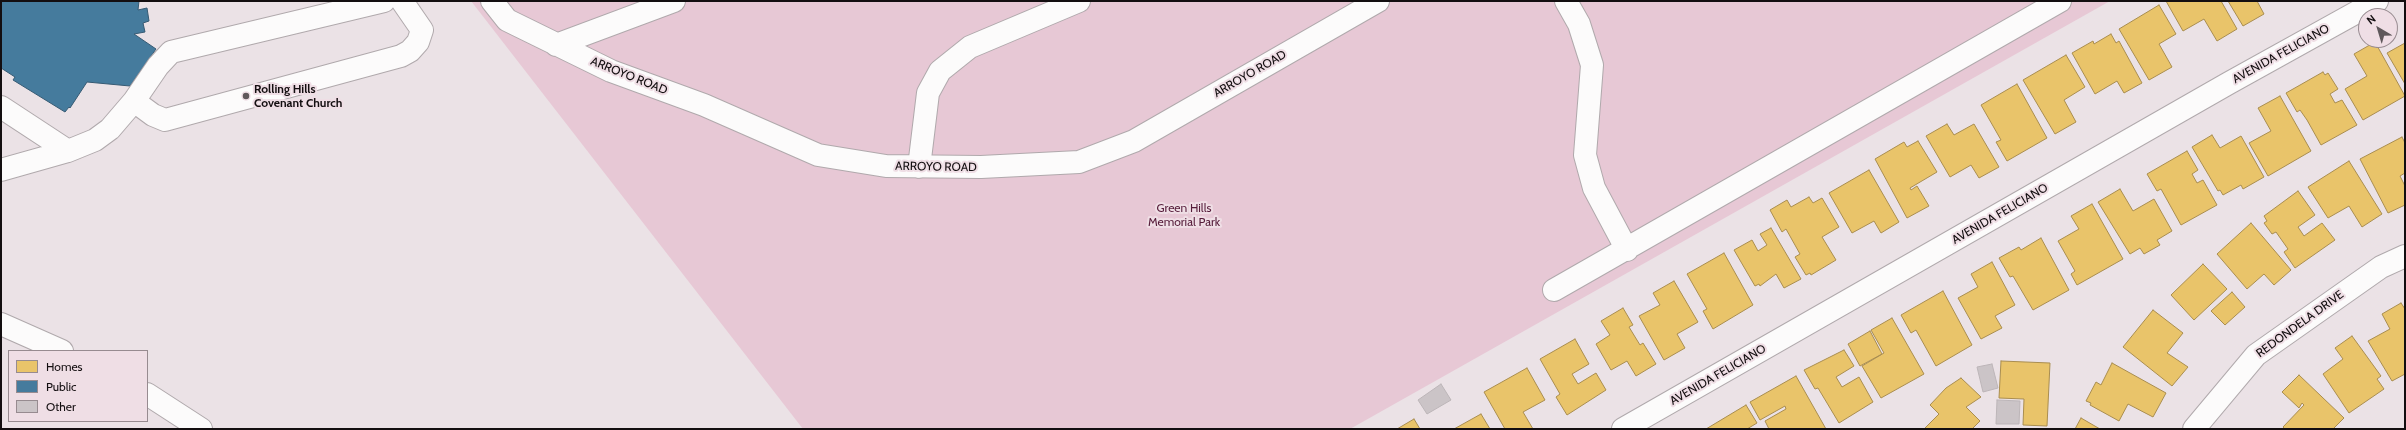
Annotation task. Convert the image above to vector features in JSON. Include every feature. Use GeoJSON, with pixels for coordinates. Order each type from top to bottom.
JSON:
{"type":"FeatureCollection","features":[{"type":"Feature","properties":{"kind":"street"},"geometry":{"type":"LineString","coordinates":[[1,170],[68,151],[96,140],[110,129],[134,101],[158,66],[171,52],[384,1]]}},
{"type":"Feature","properties":{"kind":"street"},"geometry":{"type":"LineString","coordinates":[[134,101],[165,120],[401,56],[414,47],[422,30],[402,1]]}},
{"type":"Feature","properties":{"kind":"street","name":"ARROYO ROAD"},"geometry":{"type":"LineString","coordinates":[[492,1],[507,20],[611,71],[704,105],[818,155],[886,166],[997,167],[1079,162],[1134,140],[1378,1]]}},
{"type":"Feature","properties":{"kind":"street"},"geometry":{"type":"LineString","coordinates":[[556,45],[674,1]]}},
{"type":"Feature","properties":{"kind":"street"},"geometry":{"type":"LineString","coordinates":[[919,166],[928,93],[940,71],[970,48],[1079,1]]}},
{"type":"Feature","properties":{"kind":"street"},"geometry":{"type":"LineString","coordinates":[[1566,1],[1578,24],[1592,65],[1585,155],[1594,188],[1626,250]]}},
{"type":"Feature","properties":{"kind":"street"},"geometry":{"type":"LineString","coordinates":[[1554,290],[2060,1]]}},
{"type":"Feature","properties":{"kind":"street","name":"AVENIDA FELICIANO"},"geometry":{"type":"LineString","coordinates":[[1623,429],[2215,91],[2378,1]]}},
{"type":"Feature","properties":{"kind":"street"},"geometry":{"type":"LineString","coordinates":[[1,107],[68,151]]}},
{"type":"Feature","properties":{"kind":"street","name":"REDONDELA DRIVE"},"geometry":{"type":"LineString","coordinates":[[2194,429],[2256,355],[2381,267],[2405,256]]}},
{"type":"Feature","properties":{"kind":"street"},"geometry":{"type":"LineString","coordinates":[[1,324],[60,350]]}},
{"type":"Feature","properties":{"kind":"street"},"geometry":{"type":"LineString","coordinates":[[148,395],[201,429]]}},
{"type":"Feature","properties":{"kind":"green space","name":"Green Hills Memorial Park"},"geometry":{"type":"Polygon","coordinates":[[[471,1],[2110,1],[1350,429],[803,429],[471,1]]]}},
{"type":"Feature","properties":{"kind":"building: Homes"},"geometry":{"type":"Polygon","coordinates":[[[2166,1],[2221,1],[2237,29],[2217,41],[2204,19],[2183,31],[2166,1]]]}},
{"type":"Feature","properties":{"kind":"building: Homes"},"geometry":{"type":"Polygon","coordinates":[[[2228,1],[2257,1],[2264,14],[2243,26],[2228,1]]]}},
{"type":"Feature","properties":{"kind":"building: Homes"},"geometry":{"type":"Polygon","coordinates":[[[2159,5],[2176,34],[2159,44],[2172,67],[2149,80],[2119,29],[2159,5]]]}},
{"type":"Feature","properties":{"kind":"building: Homes"},"geometry":{"type":"Polygon","coordinates":[[[2111,34],[2116,43],[2119,41],[2142,83],[2124,93],[2117,81],[2095,94],[2072,53],[2093,41],[2094,44],[2111,34]]]}},
{"type":"Feature","properties":{"kind":"building: Homes"},"geometry":{"type":"Polygon","coordinates":[[[2405,43],[2405,84],[2387,53],[2405,43]]]}},
{"type":"Feature","properties":{"kind":"building: Homes"},"geometry":{"type":"Polygon","coordinates":[[[2364,48],[2378,48],[2405,96],[2363,120],[2345,89],[2367,76],[2354,54],[2364,48]]]}},
{"type":"Feature","properties":{"kind":"building: Homes"},"geometry":{"type":"Polygon","coordinates":[[[2066,55],[2085,87],[2064,100],[2076,122],[2055,134],[2023,80],[2066,55]]]}},
{"type":"Feature","properties":{"kind":"building: Homes"},"geometry":{"type":"Polygon","coordinates":[[[2323,72],[2325,75],[2328,73],[2338,89],[2330,94],[2335,103],[2342,100],[2357,125],[2321,145],[2307,120],[2300,110],[2297,112],[2286,93],[2323,72]]]}},
{"type":"Feature","properties":{"kind":"building: Homes"},"geometry":{"type":"Polygon","coordinates":[[[2017,84],[2047,138],[2007,161],[1996,142],[2001,140],[1981,105],[2017,84]]]}},
{"type":"Feature","properties":{"kind":"building: Homes"},"geometry":{"type":"Polygon","coordinates":[[[2280,96],[2311,151],[2268,176],[2249,143],[2271,131],[2258,108],[2280,96]]]}},
{"type":"Feature","properties":{"kind":"building: Homes"},"geometry":{"type":"Polygon","coordinates":[[[1947,124],[1954,135],[1974,124],[1999,167],[1979,178],[1971,165],[1950,177],[1926,136],[1947,124]]]}},
{"type":"Feature","properties":{"kind":"building: Homes"},"geometry":{"type":"Polygon","coordinates":[[[2212,135],[2220,148],[2241,136],[2264,177],[2243,189],[2241,185],[2223,195],[2220,190],[2218,191],[2192,147],[2212,135]]]}},
{"type":"Feature","properties":{"kind":"building: Homes"},"geometry":{"type":"Polygon","coordinates":[[[2402,137],[2405,143],[2405,173],[2400,176],[2405,186],[2405,205],[2388,213],[2360,159],[2402,137]]]}},
{"type":"Feature","properties":{"kind":"building: Homes"},"geometry":{"type":"Polygon","coordinates":[[[1918,141],[1937,172],[1910,188],[1911,190],[1917,186],[1929,206],[1907,218],[1875,159],[1904,142],[1907,147],[1918,141]]]}},
{"type":"Feature","properties":{"kind":"building: Homes"},"geometry":{"type":"Polygon","coordinates":[[[2187,151],[2198,170],[2192,174],[2197,183],[2203,180],[2217,205],[2181,225],[2161,189],[2157,191],[2147,174],[2187,151]]]}},
{"type":"Feature","properties":{"kind":"building: Homes"},"geometry":{"type":"Polygon","coordinates":[[[2349,161],[2382,214],[2362,227],[2349,206],[2328,218],[2308,187],[2349,161]]]}},
{"type":"Feature","properties":{"kind":"building: Homes"},"geometry":{"type":"Polygon","coordinates":[[[1869,170],[1899,222],[1881,233],[1874,221],[1852,233],[1829,193],[1869,170]]]}},
{"type":"Feature","properties":{"kind":"building: Homes"},"geometry":{"type":"Polygon","coordinates":[[[2120,189],[2133,211],[2154,199],[2172,231],[2157,240],[2160,245],[2144,254],[2140,248],[2130,254],[2098,202],[2120,189]]]}},
{"type":"Feature","properties":{"kind":"building: Homes"},"geometry":{"type":"Polygon","coordinates":[[[2298,191],[2315,215],[2298,227],[2304,236],[2322,223],[2335,240],[2295,268],[2284,252],[2288,249],[2276,232],[2272,234],[2264,223],[2267,221],[2264,216],[2298,191]]]}},
{"type":"Feature","properties":{"kind":"building: Homes"},"geometry":{"type":"Polygon","coordinates":[[[1809,197],[1813,203],[1822,198],[1839,227],[1822,237],[1836,260],[1811,275],[1810,273],[1806,275],[1795,257],[1800,254],[1786,229],[1782,232],[1770,210],[1787,200],[1791,207],[1809,197]]]}},
{"type":"Feature","properties":{"kind":"building: Homes"},"geometry":{"type":"Polygon","coordinates":[[[2092,204],[2123,259],[2077,285],[2071,274],[2075,271],[2058,241],[2079,229],[2071,216],[2092,204]]]}},
{"type":"Feature","properties":{"kind":"building: Homes"},"geometry":{"type":"Polygon","coordinates":[[[2251,223],[2291,270],[2274,285],[2264,274],[2247,289],[2217,254],[2251,223]]]}},
{"type":"Feature","properties":{"kind":"building: Homes"},"geometry":{"type":"Polygon","coordinates":[[[1771,228],[1801,279],[1784,288],[1776,274],[1760,286],[1759,284],[1755,286],[1734,250],[1752,240],[1758,251],[1767,245],[1760,234],[1771,228]]]}},
{"type":"Feature","properties":{"kind":"building: Homes"},"geometry":{"type":"Polygon","coordinates":[[[2041,238],[2069,290],[2033,310],[2013,276],[2010,277],[1999,258],[2019,247],[2021,250],[2041,238]]]}},
{"type":"Feature","properties":{"kind":"building: Homes"},"geometry":{"type":"Polygon","coordinates":[[[1724,253],[1753,305],[1713,329],[1703,311],[1707,309],[1687,274],[1724,253]]]}},
{"type":"Feature","properties":{"kind":"building: Homes"},"geometry":{"type":"Polygon","coordinates":[[[1992,262],[2015,305],[1995,316],[2002,328],[1981,339],[1958,298],[1978,287],[1971,274],[1992,262]]]}},
{"type":"Feature","properties":{"kind":"building: Homes"},"geometry":{"type":"Polygon","coordinates":[[[2203,264],[2227,289],[2194,320],[2171,295],[2203,264]]]}},
{"type":"Feature","properties":{"kind":"building: Homes"},"geometry":{"type":"Polygon","coordinates":[[[1674,281],[1698,322],[1677,334],[1685,348],[1664,360],[1639,316],[1660,305],[1653,293],[1674,281]]]}},
{"type":"Feature","properties":{"kind":"building: Homes"},"geometry":{"type":"Polygon","coordinates":[[[1943,291],[1972,345],[1936,366],[1916,330],[1911,333],[1901,315],[1943,291]]]}},
{"type":"Feature","properties":{"kind":"building: Homes"},"geometry":{"type":"Polygon","coordinates":[[[2232,292],[2245,307],[2225,325],[2211,311],[2232,292]]]}},
{"type":"Feature","properties":{"kind":"building: Homes"},"geometry":{"type":"Polygon","coordinates":[[[2401,303],[2405,309],[2405,374],[2392,381],[2368,341],[2390,329],[2382,314],[2401,303]]]}},
{"type":"Feature","properties":{"kind":"building: Homes"},"geometry":{"type":"Polygon","coordinates":[[[1623,308],[1633,325],[1629,327],[1640,345],[1643,343],[1656,364],[1636,376],[1627,361],[1611,370],[1596,344],[1610,335],[1601,321],[1623,308]]]}},
{"type":"Feature","properties":{"kind":"building: Homes"},"geometry":{"type":"Polygon","coordinates":[[[2153,310],[2183,333],[2167,353],[2188,367],[2172,386],[2123,347],[2153,310]]]}},
{"type":"Feature","properties":{"kind":"building: Homes"},"geometry":{"type":"Polygon","coordinates":[[[1892,318],[1924,374],[1881,398],[1862,366],[1884,353],[1871,330],[1892,318]]]}},
{"type":"Feature","properties":{"kind":"building: Homes"},"geometry":{"type":"Polygon","coordinates":[[[1870,331],[1882,354],[1860,366],[1848,344],[1870,331]]]}},
{"type":"Feature","properties":{"kind":"building: Homes"},"geometry":{"type":"Polygon","coordinates":[[[2352,336],[2381,376],[2377,379],[2384,389],[2349,413],[2323,374],[2343,359],[2335,348],[2352,336]]]}},
{"type":"Feature","properties":{"kind":"building: Homes"},"geometry":{"type":"Polygon","coordinates":[[[1575,339],[1589,364],[1572,374],[1578,384],[1596,373],[1606,390],[1567,415],[1556,397],[1560,394],[1540,359],[1575,339]]]}},
{"type":"Feature","properties":{"kind":"building: Homes"},"geometry":{"type":"Polygon","coordinates":[[[1844,350],[1854,366],[1836,377],[1842,387],[1859,377],[1873,402],[1839,423],[1818,388],[1815,389],[1804,370],[1844,350]]]}},
{"type":"Feature","properties":{"kind":"building: Homes"},"geometry":{"type":"Polygon","coordinates":[[[2001,361],[2050,363],[2047,426],[2023,425],[2024,399],[1999,398],[2001,361]]]}},
{"type":"Feature","properties":{"kind":"building: Homes"},"geometry":{"type":"Polygon","coordinates":[[[2112,363],[2166,393],[2153,417],[2128,404],[2119,421],[2090,405],[2091,403],[2086,401],[2096,382],[2101,385],[2112,363]]]}},
{"type":"Feature","properties":{"kind":"building: Homes"},"geometry":{"type":"Polygon","coordinates":[[[1527,368],[1545,400],[1523,412],[1533,429],[1505,429],[1484,392],[1527,368]]]}},
{"type":"Feature","properties":{"kind":"building: Homes"},"geometry":{"type":"Polygon","coordinates":[[[2299,375],[2344,418],[2333,429],[2285,429],[2283,427],[2304,405],[2302,403],[2299,408],[2282,392],[2299,375]]]}},
{"type":"Feature","properties":{"kind":"building: Homes"},"geometry":{"type":"Polygon","coordinates":[[[1796,376],[1826,429],[1769,429],[1765,421],[1786,409],[1785,406],[1760,420],[1750,402],[1796,376]]]}},
{"type":"Feature","properties":{"kind":"building: Homes"},"geometry":{"type":"Polygon","coordinates":[[[1961,378],[1981,397],[1966,407],[1980,421],[1972,429],[1924,429],[1939,414],[1930,405],[1946,388],[1961,378]]]}},
{"type":"Feature","properties":{"kind":"building: Homes"},"geometry":{"type":"Polygon","coordinates":[[[1746,405],[1757,423],[1747,429],[1706,429],[1746,405]]]}},
{"type":"Feature","properties":{"kind":"building: Homes"},"geometry":{"type":"Polygon","coordinates":[[[1481,414],[1490,429],[1454,429],[1481,414]]]}},
{"type":"Feature","properties":{"kind":"building: Homes"},"geometry":{"type":"Polygon","coordinates":[[[2081,418],[2100,429],[2075,429],[2081,418]]]}},
{"type":"Feature","properties":{"kind":"building: Homes"},"geometry":{"type":"Polygon","coordinates":[[[1414,419],[1420,429],[1397,429],[1414,419]]]}},
{"type":"Feature","properties":{"kind":"building: Public"},"geometry":{"type":"Polygon","coordinates":[[[1,1],[139,1],[138,10],[147,8],[149,21],[143,23],[145,32],[134,34],[156,49],[130,86],[87,82],[70,108],[69,107],[65,112],[13,80],[15,77],[1,68],[1,1]]]}},
{"type":"Feature","properties":{"kind":"building: Other"},"geometry":{"type":"Polygon","coordinates":[[[1992,364],[1998,388],[1983,392],[1977,367],[1992,364]]]}},
{"type":"Feature","properties":{"kind":"building: Other"},"geometry":{"type":"Polygon","coordinates":[[[1441,384],[1451,400],[1427,414],[1418,400],[1441,384]]]}},
{"type":"Feature","properties":{"kind":"building: Other"},"geometry":{"type":"Polygon","coordinates":[[[1997,400],[2020,401],[2019,424],[1996,424],[1997,400]]]}},
{"type":"Feature","properties":{"kind":"place","name":"Rolling Hills Covenant Church"},"geometry":{"type":"Point","coordinates":[246,96]}}]}
